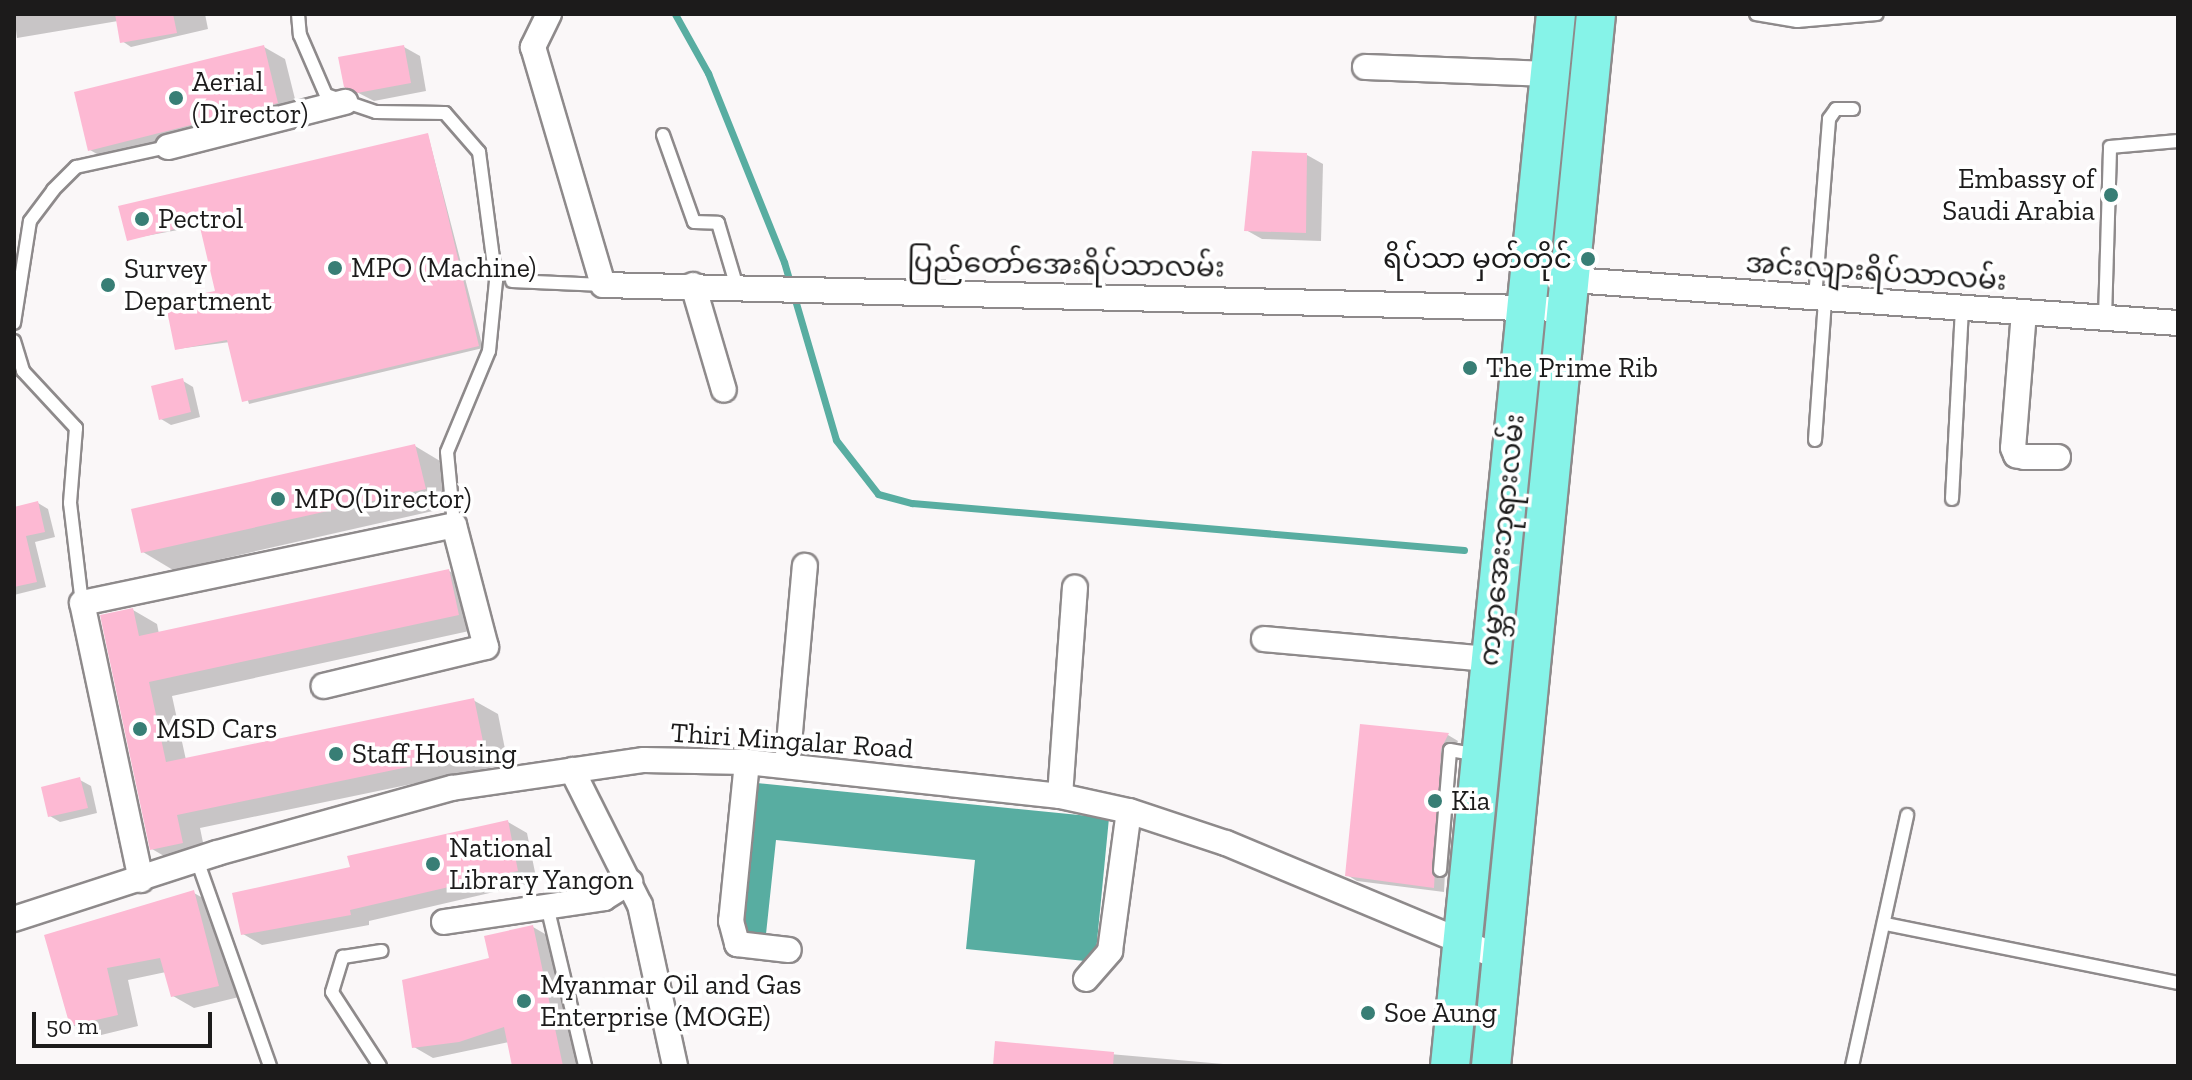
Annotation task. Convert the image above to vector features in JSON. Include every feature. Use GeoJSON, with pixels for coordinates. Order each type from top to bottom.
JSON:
{"type":"FeatureCollection","features":[{"type":"Feature","properties":{"kind":"main road","name":"ကမ္ဘာအေးဘုရားလမ်း"},"geometry":{"type":"LineString","coordinates":[[1450,1066],[1556,14]]}},
{"type":"Feature","properties":{"kind":"main road","name":"ကမ္ဘာအေးဘုရားလမ်း"},"geometry":{"type":"LineString","coordinates":[[1491,1066],[1596,14]]}},
{"type":"Feature","properties":{"kind":"street"},"geometry":{"type":"LineString","coordinates":[[549,14],[533,47],[603,285]]}},
{"type":"Feature","properties":{"kind":"street"},"geometry":{"type":"LineString","coordinates":[[1365,67],[1550,74]]}},
{"type":"Feature","properties":{"kind":"street"},"geometry":{"type":"LineString","coordinates":[[168,147],[345,102]]}},
{"type":"Feature","properties":{"kind":"street","name":"ပြည်တော်အေးရိပ်သာလမ်း"},"geometry":{"type":"LineString","coordinates":[[603,285],[1528,292],[1568,295]]}},
{"type":"Feature","properties":{"kind":"street"},"geometry":{"type":"LineString","coordinates":[[693,285],[724,390]]}},
{"type":"Feature","properties":{"kind":"street","name":"အင်းလျားရိပ်သာလမ်း"},"geometry":{"type":"LineString","coordinates":[[1568,295],[1820,298],[2178,323]]}},
{"type":"Feature","properties":{"kind":"street"},"geometry":{"type":"LineString","coordinates":[[2024,312],[2013,448],[2025,457],[2058,457]]}},
{"type":"Feature","properties":{"kind":"street"},"geometry":{"type":"LineString","coordinates":[[141,880],[82,603],[454,525],[486,647],[324,686]]}},
{"type":"Feature","properties":{"kind":"street"},"geometry":{"type":"LineString","coordinates":[[787,766],[805,566]]}},
{"type":"Feature","properties":{"kind":"street"},"geometry":{"type":"LineString","coordinates":[[1060,796],[1075,588]]}},
{"type":"Feature","properties":{"kind":"street"},"geometry":{"type":"LineString","coordinates":[[1264,639],[1490,659]]}},
{"type":"Feature","properties":{"kind":"street","name":"Thiri Mingalar Road"},"geometry":{"type":"LineString","coordinates":[[14,919],[197,860],[452,788],[644,760],[747,762],[1060,796],[1129,811],[1226,843],[1461,945],[1501,958]]}},
{"type":"Feature","properties":{"kind":"street"},"geometry":{"type":"LineString","coordinates":[[747,762],[731,921],[737,944],[789,950]]}},
{"type":"Feature","properties":{"kind":"street"},"geometry":{"type":"LineString","coordinates":[[572,770],[630,882],[675,1066]]}},
{"type":"Feature","properties":{"kind":"street"},"geometry":{"type":"LineString","coordinates":[[1086,979],[1110,951],[1129,811]]}},
{"type":"Feature","properties":{"kind":"street"},"geometry":{"type":"LineString","coordinates":[[444,922],[604,898],[630,882]]}},
{"type":"Feature","properties":{"kind":"lane"},"geometry":{"type":"LineString","coordinates":[[298,14],[300,35],[326,95],[376,112],[445,113],[479,152],[496,281],[489,351],[447,452],[454,525]]}},
{"type":"Feature","properties":{"kind":"lane"},"geometry":{"type":"LineString","coordinates":[[1756,14],[1797,21],[1877,14]]}},
{"type":"Feature","properties":{"kind":"lane"},"geometry":{"type":"LineString","coordinates":[[1815,440],[1829,119],[1836,109],[1853,109]]}},
{"type":"Feature","properties":{"kind":"lane"},"geometry":{"type":"LineString","coordinates":[[663,135],[694,222],[718,223],[737,287]]}},
{"type":"Feature","properties":{"kind":"lane"},"geometry":{"type":"LineString","coordinates":[[2105,318],[2110,147],[2178,141]]}},
{"type":"Feature","properties":{"kind":"lane"},"geometry":{"type":"LineString","coordinates":[[14,323],[30,221],[53,190],[76,167],[168,147]]}},
{"type":"Feature","properties":{"kind":"lane"},"geometry":{"type":"LineString","coordinates":[[512,281],[603,285]]}},
{"type":"Feature","properties":{"kind":"lane"},"geometry":{"type":"LineString","coordinates":[[1952,499],[1962,307]]}},
{"type":"Feature","properties":{"kind":"lane"},"geometry":{"type":"LineString","coordinates":[[14,341],[23,371],[76,428],[70,503],[82,603]]}},
{"type":"Feature","properties":{"kind":"lane"},"geometry":{"type":"LineString","coordinates":[[1440,870],[1450,750],[1481,756]]}},
{"type":"Feature","properties":{"kind":"lane"},"geometry":{"type":"LineString","coordinates":[[1852,1066],[1886,924],[1907,815]]}},
{"type":"Feature","properties":{"kind":"lane"},"geometry":{"type":"LineString","coordinates":[[197,860],[270,1066]]}},
{"type":"Feature","properties":{"kind":"lane"},"geometry":{"type":"LineString","coordinates":[[547,906],[585,1066]]}},
{"type":"Feature","properties":{"kind":"lane"},"geometry":{"type":"LineString","coordinates":[[1886,924],[2178,983]]}},
{"type":"Feature","properties":{"kind":"lane"},"geometry":{"type":"LineString","coordinates":[[380,1066],[332,992],[343,957],[382,951]]}},
{"type":"Feature","properties":{"kind":"shaded area"},"geometry":{"type":"Polygon","coordinates":[[[757,783],[1109,818],[1095,962],[966,949],[975,860],[776,840],[766,934],[742,931],[757,783]]]}},
{"type":"Feature","properties":{"kind":"building"},"geometry":{"type":"Polygon","coordinates":[[[115,14],[173,14],[177,33],[120,43],[115,14]]]}},
{"type":"Feature","properties":{"kind":"building","name":"Aerial (Director)"},"geometry":{"type":"Polygon","coordinates":[[[264,45],[278,103],[88,151],[74,92],[264,45]]]}},
{"type":"Feature","properties":{"kind":"building"},"geometry":{"type":"Polygon","coordinates":[[[404,45],[411,83],[357,93],[344,87],[338,57],[404,45]]]}},
{"type":"Feature","properties":{"kind":"building","name":"MPO (Machine)"},"geometry":{"type":"Polygon","coordinates":[[[428,133],[479,346],[242,402],[227,340],[175,350],[165,301],[215,291],[199,223],[127,241],[118,206],[428,133]]]}},
{"type":"Feature","properties":{"kind":"building"},"geometry":{"type":"Polygon","coordinates":[[[1252,151],[1307,153],[1306,233],[1244,231],[1252,151]]]}},
{"type":"Feature","properties":{"kind":"building"},"geometry":{"type":"Polygon","coordinates":[[[183,378],[191,412],[159,420],[151,386],[183,378]]]}},
{"type":"Feature","properties":{"kind":"building","name":"MPO(Director)"},"geometry":{"type":"Polygon","coordinates":[[[415,444],[426,489],[141,553],[131,509],[415,444]]]}},
{"type":"Feature","properties":{"kind":"building"},"geometry":{"type":"Polygon","coordinates":[[[38,501],[45,532],[26,536],[37,582],[14,587],[14,507],[38,501]]]}},
{"type":"Feature","properties":{"kind":"building"},"geometry":{"type":"Polygon","coordinates":[[[449,569],[459,615],[149,682],[166,762],[474,698],[485,751],[177,815],[183,843],[150,850],[100,615],[133,608],[139,636],[449,569]]]}},
{"type":"Feature","properties":{"kind":"building"},"geometry":{"type":"Polygon","coordinates":[[[1360,724],[1449,733],[1441,749],[1434,888],[1345,876],[1360,724]]]}},
{"type":"Feature","properties":{"kind":"building"},"geometry":{"type":"Polygon","coordinates":[[[80,777],[88,808],[48,817],[41,787],[80,777]]]}},
{"type":"Feature","properties":{"kind":"building","name":"National Library Yangon"},"geometry":{"type":"Polygon","coordinates":[[[508,820],[518,871],[350,910],[351,915],[241,935],[232,893],[350,867],[347,856],[508,820]]]}},
{"type":"Feature","properties":{"kind":"building"},"geometry":{"type":"Polygon","coordinates":[[[194,890],[219,986],[171,997],[160,958],[107,968],[118,1015],[70,1026],[44,935],[194,890]]]}},
{"type":"Feature","properties":{"kind":"building"},"geometry":{"type":"Polygon","coordinates":[[[533,925],[563,1066],[512,1066],[504,1027],[459,1042],[412,1048],[402,980],[489,958],[484,936],[533,925]]]}},
{"type":"Feature","properties":{"kind":"building"},"geometry":{"type":"Polygon","coordinates":[[[995,1041],[1114,1052],[1113,1066],[993,1066],[995,1041]]]}},
{"type":"Feature","properties":{"kind":"waterway"},"geometry":{"type":"LineString","coordinates":[[675,14],[708,73],[784,262],[836,440],[878,494],[912,503],[1464,550]]}},
{"type":"Feature","properties":{"kind":"place","name":"Aerial (Director)"},"geometry":{"type":"Point","coordinates":[176,98]}},
{"type":"Feature","properties":{"kind":"place","name":"Embassy of Saudi Arabia"},"geometry":{"type":"Point","coordinates":[2111,195]}},
{"type":"Feature","properties":{"kind":"place","name":"Pectrol"},"geometry":{"type":"Point","coordinates":[142,219]}},
{"type":"Feature","properties":{"kind":"place","name":"ရိပ်သာ မှတ်တိုင်"},"geometry":{"type":"Point","coordinates":[1588,259]}},
{"type":"Feature","properties":{"kind":"place","name":"MPO (Machine)"},"geometry":{"type":"Point","coordinates":[335,268]}},
{"type":"Feature","properties":{"kind":"place","name":"Survey Department"},"geometry":{"type":"Point","coordinates":[108,285]}},
{"type":"Feature","properties":{"kind":"place","name":"The Prime Rib"},"geometry":{"type":"Point","coordinates":[1470,368]}},
{"type":"Feature","properties":{"kind":"place","name":"MPO(Director)"},"geometry":{"type":"Point","coordinates":[278,499]}},
{"type":"Feature","properties":{"kind":"place","name":"MSD Cars"},"geometry":{"type":"Point","coordinates":[140,729]}},
{"type":"Feature","properties":{"kind":"place","name":"Staff Housing"},"geometry":{"type":"Point","coordinates":[336,754]}},
{"type":"Feature","properties":{"kind":"place","name":"Kia"},"geometry":{"type":"Point","coordinates":[1435,801]}},
{"type":"Feature","properties":{"kind":"place","name":"National Library Yangon"},"geometry":{"type":"Point","coordinates":[433,864]}},
{"type":"Feature","properties":{"kind":"place","name":"Myanmar Oil and Gas Enterprise (MOGE)"},"geometry":{"type":"Point","coordinates":[524,1001]}},
{"type":"Feature","properties":{"kind":"place","name":"Soe Aung"},"geometry":{"type":"Point","coordinates":[1368,1013]}}]}
